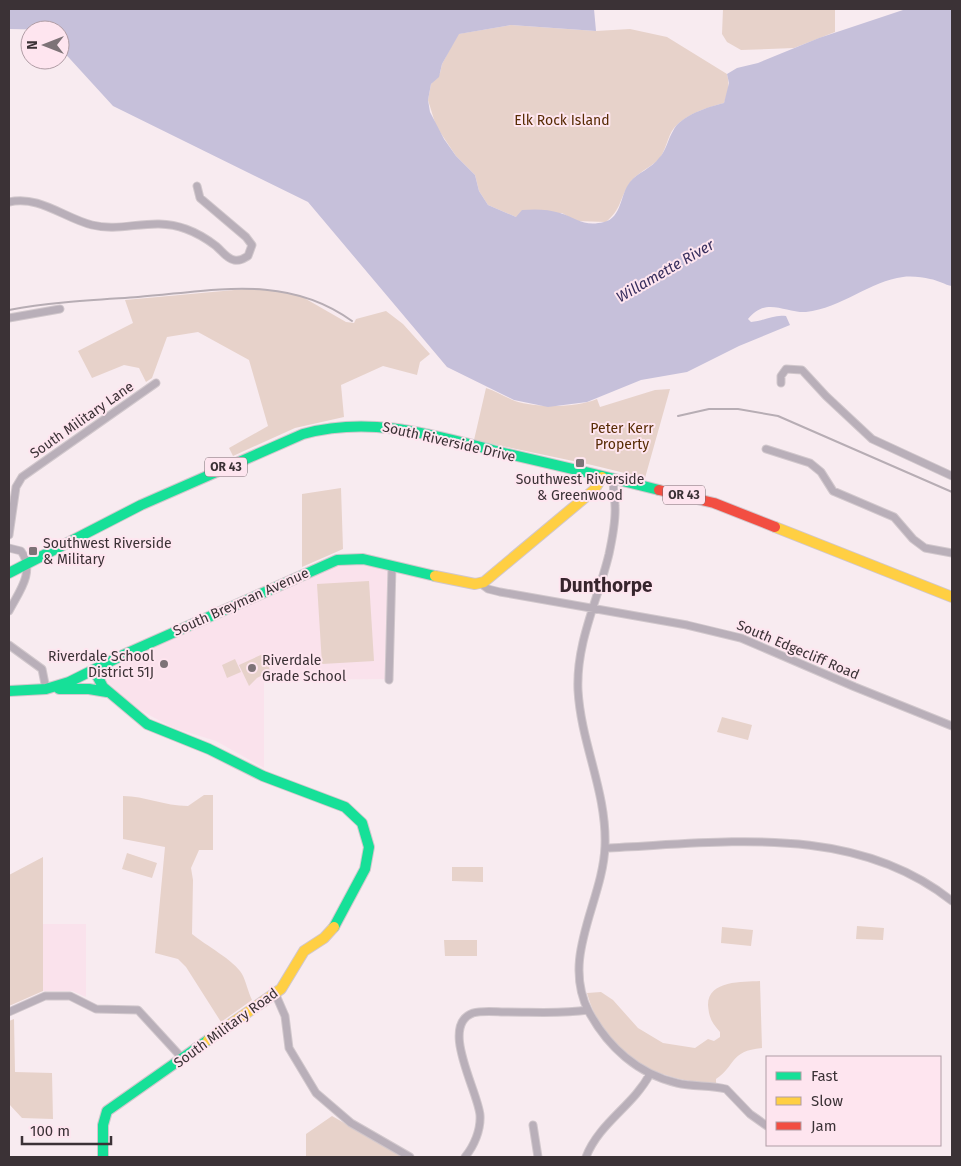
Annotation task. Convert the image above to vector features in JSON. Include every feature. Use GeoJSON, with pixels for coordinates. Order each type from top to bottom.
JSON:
{"type":"FeatureCollection","features":[{"type":"Feature","properties":{"kind":"street"},"geometry":{"type":"LineString","coordinates":[[9,202],[42,204],[64,216],[93,225],[111,228],[145,223],[169,225],[185,229],[203,237],[233,260],[242,260],[248,256],[252,245],[246,237],[200,198],[197,186]]}},
{"type":"Feature","properties":{"kind":"street"},"geometry":{"type":"LineString","coordinates":[[9,318],[60,309]]}},
{"type":"Feature","properties":{"kind":"street"},"geometry":{"type":"LineString","coordinates":[[781,383],[781,376],[786,369],[802,370],[826,396],[872,439],[883,446],[902,451],[952,476]]}},
{"type":"Feature","properties":{"kind":"street","name":"South Military Lane"},"geometry":{"type":"LineString","coordinates":[[9,535],[16,487],[22,477],[156,383]]}},
{"type":"Feature","properties":{"kind":"street","name":"South Riverside Drive"},"geometry":{"type":"LineString","coordinates":[[9,573],[141,504],[302,434],[338,426],[372,425],[401,428],[721,506],[952,597]]}},
{"type":"Feature","properties":{"kind":"street"},"geometry":{"type":"LineString","coordinates":[[766,449],[810,463],[822,472],[833,491],[894,517],[920,545],[952,553]]}},
{"type":"Feature","properties":{"kind":"street"},"geometry":{"type":"LineString","coordinates":[[480,583],[506,565],[594,490],[602,477]]}},
{"type":"Feature","properties":{"kind":"street"},"geometry":{"type":"LineString","coordinates":[[614,479],[615,510],[609,554],[580,654],[578,692],[583,723],[602,797],[605,818],[605,848],[599,884],[583,933],[580,952],[580,982],[588,1010],[609,1042],[622,1056],[650,1074],[676,1083],[726,1089],[750,1114],[766,1125]]}},
{"type":"Feature","properties":{"kind":"street"},"geometry":{"type":"LineString","coordinates":[[9,548],[21,551],[26,564],[24,584],[9,611]]}},
{"type":"Feature","properties":{"kind":"street","name":"South Breyman Avenue"},"geometry":{"type":"LineString","coordinates":[[9,691],[46,689],[69,682],[326,564],[352,558],[462,582],[480,583]]}},
{"type":"Feature","properties":{"kind":"street"},"geometry":{"type":"LineString","coordinates":[[388,680],[392,566]]}},
{"type":"Feature","properties":{"kind":"street","name":"South Edgecliff Road"},"geometry":{"type":"LineString","coordinates":[[480,583],[493,590],[687,625],[741,638],[900,706],[952,726]]}},
{"type":"Feature","properties":{"kind":"street"},"geometry":{"type":"LineString","coordinates":[[9,645],[42,669],[46,689]]}},
{"type":"Feature","properties":{"kind":"street","name":"South Military Road"},"geometry":{"type":"LineString","coordinates":[[94,670],[99,683],[147,724],[210,749],[263,776],[341,804],[355,814],[364,826],[369,843],[368,860],[338,920],[324,938],[304,951],[284,985],[275,993],[108,1111],[103,1126],[103,1157]]}},
{"type":"Feature","properties":{"kind":"street","name":"South Military Road"},"geometry":{"type":"LineString","coordinates":[[46,689],[89,689],[109,693]]}},
{"type":"Feature","properties":{"kind":"street"},"geometry":{"type":"LineString","coordinates":[[605,848],[729,842],[811,844],[860,853],[898,867],[923,880],[952,901]]}},
{"type":"Feature","properties":{"kind":"street"},"geometry":{"type":"LineString","coordinates":[[275,993],[285,1016],[289,1048],[316,1092],[351,1123],[410,1157]]}},
{"type":"Feature","properties":{"kind":"street"},"geometry":{"type":"LineString","coordinates":[[9,1012],[44,996],[70,996],[96,1009],[138,1010],[183,1059]]}},
{"type":"Feature","properties":{"kind":"street"},"geometry":{"type":"LineString","coordinates":[[465,1157],[477,1136],[480,1116],[476,1094],[459,1046],[459,1032],[465,1020],[472,1013],[588,1010]]}},
{"type":"Feature","properties":{"kind":"street"},"geometry":{"type":"LineString","coordinates":[[586,1157],[602,1128],[638,1093],[650,1074]]}},
{"type":"Feature","properties":{"kind":"street"},"geometry":{"type":"LineString","coordinates":[[533,1125],[538,1157]]}},
{"type":"Feature","properties":{"kind":"shaded area","name":"Riverdale Grade School"},"geometry":{"type":"Polygon","coordinates":[[[347,561],[388,571],[388,679],[264,680],[264,768],[216,741],[174,728],[149,715],[129,703],[104,678],[103,674],[129,659],[347,561]]]}},
{"type":"Feature","properties":{"kind":"shaded area"},"geometry":{"type":"Polygon","coordinates":[[[43,924],[86,924],[86,997],[72,991],[43,991],[43,924]]]}},
{"type":"Feature","properties":{"kind":"green space"},"geometry":{"type":"Polygon","coordinates":[[[723,9],[835,9],[835,32],[794,48],[741,50],[727,42],[722,34],[723,9]]]}},
{"type":"Feature","properties":{"kind":"green space","name":"Elk Rock Island"},"geometry":{"type":"Polygon","coordinates":[[[511,25],[596,31],[630,29],[667,37],[727,74],[727,95],[724,103],[691,115],[674,128],[659,159],[632,180],[618,208],[606,222],[576,221],[562,213],[516,217],[488,205],[479,191],[475,175],[456,156],[436,126],[428,100],[431,84],[440,73],[442,64],[458,34],[511,25]]]}},
{"type":"Feature","properties":{"kind":"green space"},"geometry":{"type":"Polygon","coordinates":[[[257,288],[299,295],[346,322],[354,323],[356,319],[386,311],[403,324],[430,354],[420,362],[417,375],[383,366],[341,385],[344,417],[295,428],[233,456],[229,448],[268,426],[249,360],[198,332],[167,337],[152,378],[146,382],[139,368],[124,365],[92,378],[78,351],[133,323],[125,300],[257,288]]]}},
{"type":"Feature","properties":{"kind":"green space","name":"Peter Kerr Property"},"geometry":{"type":"Polygon","coordinates":[[[486,388],[515,401],[534,405],[568,405],[597,399],[600,407],[655,390],[670,389],[645,478],[474,440],[486,388]]]}},
{"type":"Feature","properties":{"kind":"green space"},"geometry":{"type":"Polygon","coordinates":[[[341,488],[343,549],[302,567],[302,494],[341,488]]]}},
{"type":"Feature","properties":{"kind":"green space"},"geometry":{"type":"Polygon","coordinates":[[[369,581],[374,661],[322,664],[317,584],[369,581]]]}},
{"type":"Feature","properties":{"kind":"green space"},"geometry":{"type":"Polygon","coordinates":[[[265,653],[270,671],[257,678],[249,686],[239,665],[265,653]]]}},
{"type":"Feature","properties":{"kind":"green space"},"geometry":{"type":"Polygon","coordinates":[[[235,659],[241,672],[227,678],[222,665],[235,659]]]}},
{"type":"Feature","properties":{"kind":"green space"},"geometry":{"type":"Polygon","coordinates":[[[722,717],[752,725],[748,740],[717,732],[722,717]]]}},
{"type":"Feature","properties":{"kind":"green space"},"geometry":{"type":"Polygon","coordinates":[[[204,795],[213,795],[213,850],[199,850],[191,868],[193,880],[192,934],[238,969],[252,1000],[221,1022],[186,967],[178,959],[155,953],[165,847],[123,839],[123,796],[188,806],[204,795]]]}},
{"type":"Feature","properties":{"kind":"green space"},"geometry":{"type":"Polygon","coordinates":[[[127,853],[157,863],[152,878],[122,869],[127,853]]]}},
{"type":"Feature","properties":{"kind":"green space"},"geometry":{"type":"Polygon","coordinates":[[[43,857],[43,991],[9,1006],[9,875],[43,857]]]}},
{"type":"Feature","properties":{"kind":"green space"},"geometry":{"type":"Polygon","coordinates":[[[452,867],[483,867],[483,882],[452,881],[452,867]]]}},
{"type":"Feature","properties":{"kind":"green space"},"geometry":{"type":"Polygon","coordinates":[[[857,926],[884,928],[883,940],[856,939],[857,926]]]}},
{"type":"Feature","properties":{"kind":"green space"},"geometry":{"type":"Polygon","coordinates":[[[722,927],[753,930],[751,946],[721,943],[722,927]]]}},
{"type":"Feature","properties":{"kind":"green space"},"geometry":{"type":"Polygon","coordinates":[[[444,940],[477,940],[477,956],[445,956],[444,940]]]}},
{"type":"Feature","properties":{"kind":"green space"},"geometry":{"type":"Polygon","coordinates":[[[760,981],[762,1048],[744,1052],[738,1056],[716,1079],[716,1084],[693,1082],[672,1077],[635,1061],[619,1049],[606,1034],[595,1015],[587,993],[601,992],[613,1000],[638,1028],[663,1043],[695,1048],[708,1039],[714,1041],[720,1037],[720,1032],[711,1020],[708,1010],[710,997],[714,991],[736,982],[760,981]]]}},
{"type":"Feature","properties":{"kind":"green space"},"geometry":{"type":"Polygon","coordinates":[[[14,1019],[15,1072],[52,1073],[53,1119],[22,1118],[9,1104],[9,1021],[14,1019]]]}},
{"type":"Feature","properties":{"kind":"green space"},"geometry":{"type":"Polygon","coordinates":[[[332,1116],[404,1157],[306,1157],[306,1134],[332,1116]]]}},
{"type":"Feature","properties":{"kind":"water","name":"Willamette River"},"geometry":{"type":"Polygon","coordinates":[[[9,9],[594,9],[596,31],[511,25],[459,34],[442,64],[439,77],[431,84],[428,100],[430,112],[444,139],[456,156],[475,175],[479,191],[488,205],[516,217],[522,210],[537,209],[560,213],[586,223],[597,223],[610,220],[614,216],[630,182],[656,162],[673,131],[682,120],[703,109],[724,103],[729,83],[727,74],[737,68],[758,63],[819,38],[906,9],[952,9],[952,286],[936,280],[903,277],[891,279],[819,310],[798,312],[776,307],[762,308],[748,319],[751,322],[777,316],[786,316],[790,325],[739,346],[687,372],[641,380],[587,402],[548,407],[514,400],[447,367],[308,202],[113,106],[70,59],[70,20],[20,20],[20,29],[9,29],[9,9]]]}},
{"type":"Feature","properties":{"kind":"railway"},"geometry":{"type":"LineString","coordinates":[[9,310],[73,302],[221,289],[248,289],[275,291],[301,296],[327,306],[352,321]]}},
{"type":"Feature","properties":{"kind":"railway"},"geometry":{"type":"LineString","coordinates":[[678,416],[709,409],[738,409],[778,416],[952,492]]}},
{"type":"Feature","properties":{"kind":"traffic: fast"},"geometry":{"type":"LineString","coordinates":[[9,573],[141,505],[303,434],[329,429],[379,427],[404,430],[454,440],[659,490]]}},
{"type":"Feature","properties":{"kind":"traffic: fast"},"geometry":{"type":"LineString","coordinates":[[9,691],[46,689],[69,682],[123,655],[337,560],[363,559],[435,576]]}},
{"type":"Feature","properties":{"kind":"traffic: fast"},"geometry":{"type":"LineString","coordinates":[[94,670],[103,687],[147,724],[209,749],[263,776],[345,807],[362,823],[369,847],[365,869],[334,927]]}},
{"type":"Feature","properties":{"kind":"traffic: fast"},"geometry":{"type":"LineString","coordinates":[[59,689],[89,689],[107,692]]}},
{"type":"Feature","properties":{"kind":"traffic: fast"},"geometry":{"type":"LineString","coordinates":[[103,1157],[103,1125],[107,1111],[208,1040]]}},
{"type":"Feature","properties":{"kind":"traffic: slow"},"geometry":{"type":"LineString","coordinates":[[435,576],[475,584],[484,582],[594,490],[602,477]]}},
{"type":"Feature","properties":{"kind":"traffic: slow"},"geometry":{"type":"LineString","coordinates":[[775,527],[952,597]]}},
{"type":"Feature","properties":{"kind":"traffic: slow"},"geometry":{"type":"LineString","coordinates":[[208,1040],[281,989],[304,951],[324,938],[334,927]]}},
{"type":"Feature","properties":{"kind":"traffic: jam"},"geometry":{"type":"LineString","coordinates":[[659,490],[714,503],[775,527]]}},
{"type":"Feature","properties":{"kind":"place","name":"Southwest Riverside & Greenwood"},"geometry":{"type":"Point","coordinates":[580,463]}},
{"type":"Feature","properties":{"kind":"place","name":"Southwest Riverside & Military"},"geometry":{"type":"Point","coordinates":[33,551]}},
{"type":"Feature","properties":{"kind":"place","name":"Riverdale School District 51J"},"geometry":{"type":"Point","coordinates":[164,664]}},
{"type":"Feature","properties":{"kind":"place","name":"Riverdale Grade School"},"geometry":{"type":"Point","coordinates":[252,668]}},
{"type":"Feature","properties":{"kind":"district","name":"Dunthorpe"},"geometry":{"type":"Point","coordinates":[606,585]}}]}
